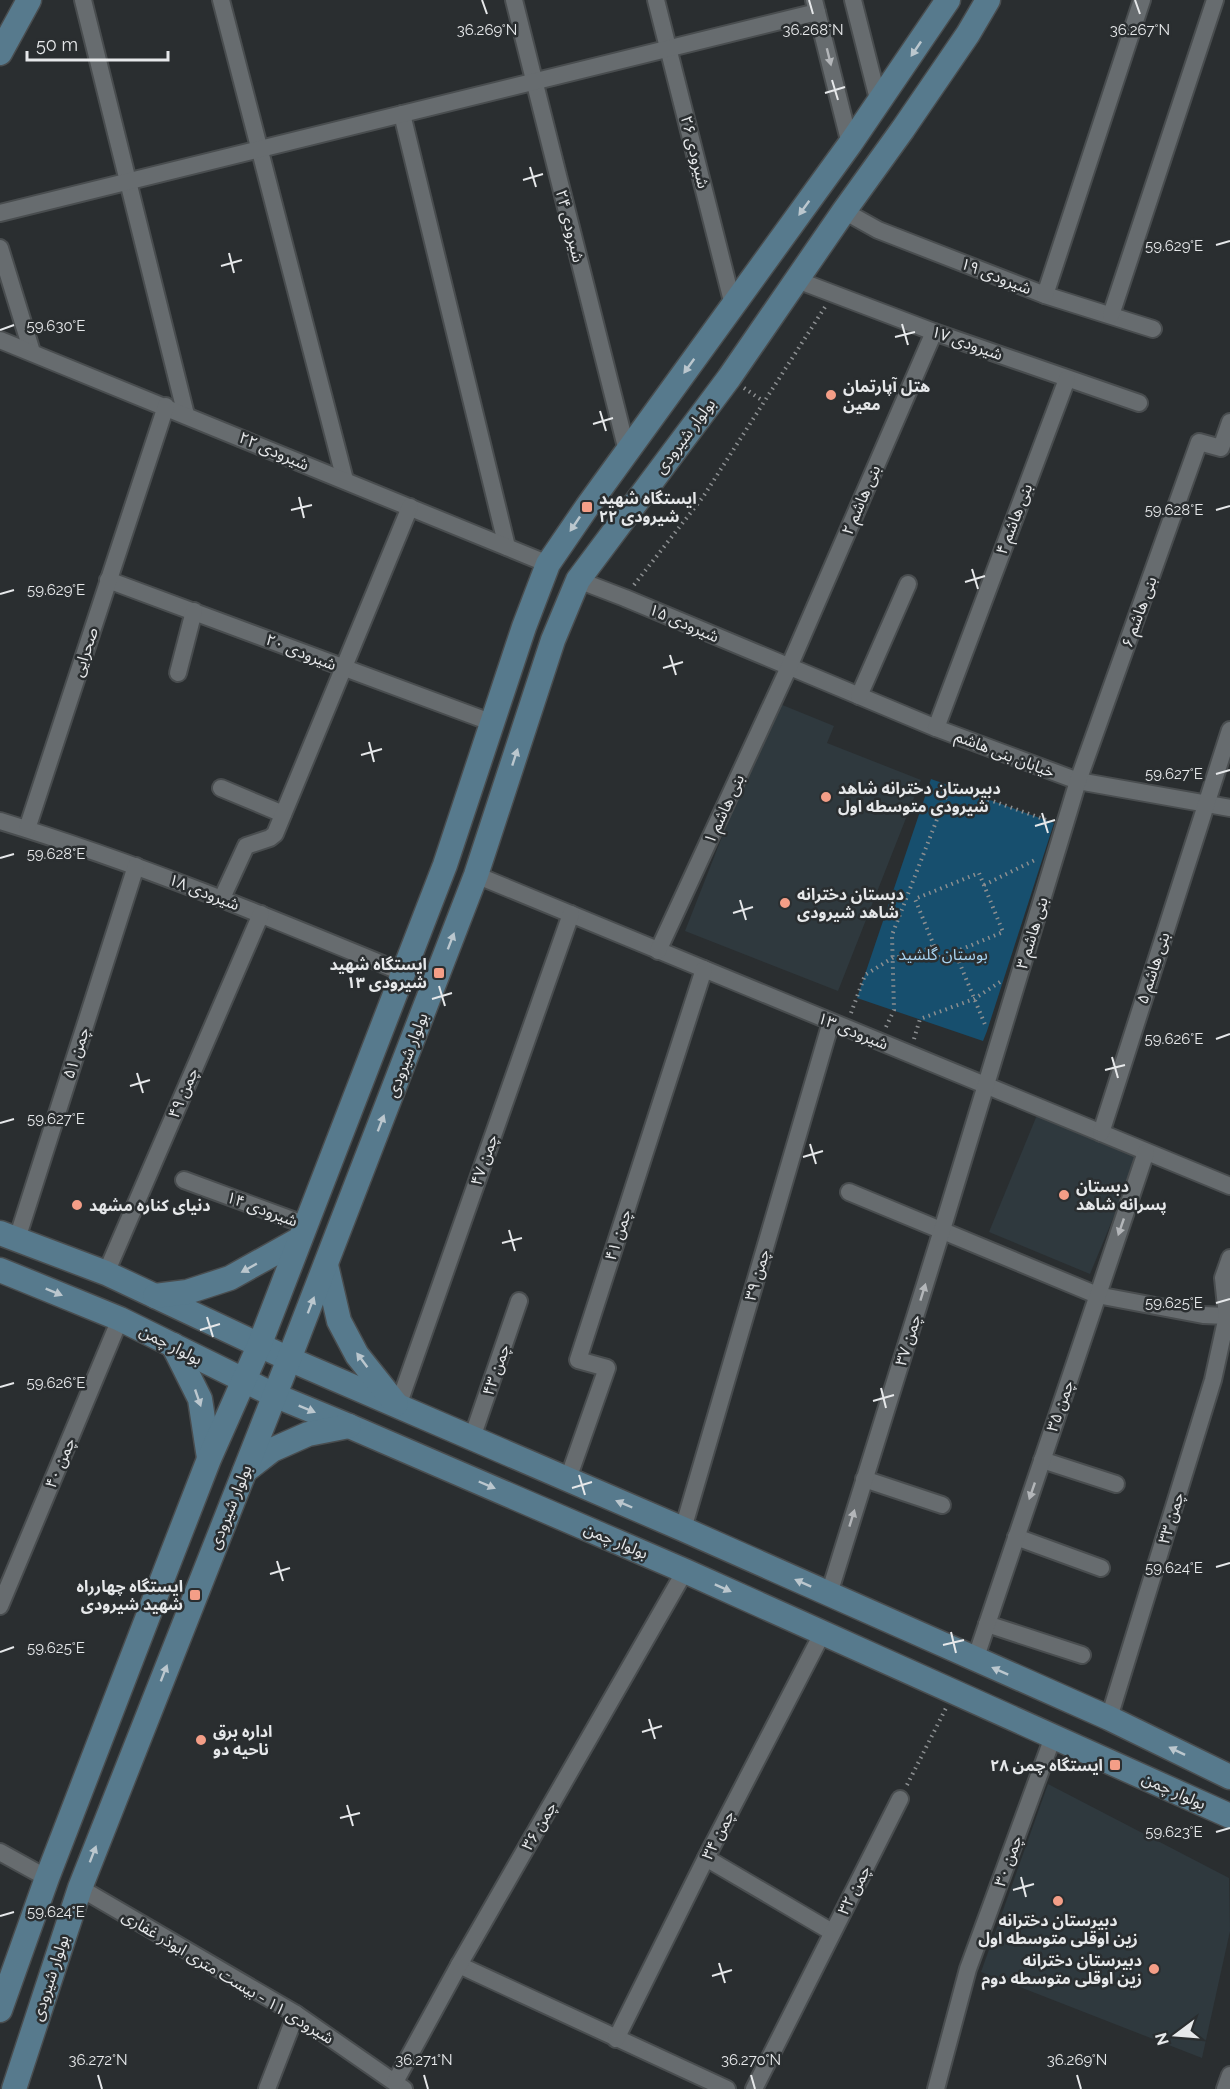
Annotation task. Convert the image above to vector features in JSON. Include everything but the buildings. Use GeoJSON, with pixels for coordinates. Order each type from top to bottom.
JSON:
{"type":"FeatureCollection","features":[{"type":"Feature","properties":{"kind":"main road"},"geometry":{"type":"LineString","coordinates":[[0,53],[29,0]]}},
{"type":"Feature","properties":{"kind":"main road","name":"بولوار شیرودی"},"geometry":{"type":"LineString","coordinates":[[1,2000],[209,1459],[259,1346],[404,973],[445,865],[524,627],[548,564],[627,451],[850,144],[948,0]]}},
{"type":"Feature","properties":{"kind":"main road","name":"بولوار شیرودی"},"geometry":{"type":"LineString","coordinates":[[14,2089],[80,1888],[290,1359],[476,875],[553,640],[578,580],[729,378],[903,129],[968,34],[988,0]]}},
{"type":"Feature","properties":{"kind":"main road"},"geometry":{"type":"LineString","coordinates":[[155,1296],[187,1292],[230,1278],[303,1232]]}},
{"type":"Feature","properties":{"kind":"main road"},"geometry":{"type":"LineString","coordinates":[[8,1236],[106,1273],[259,1346],[683,1529],[1109,1718],[1230,1777]]}},
{"type":"Feature","properties":{"kind":"main road"},"geometry":{"type":"LineString","coordinates":[[326,1265],[339,1321],[357,1355],[398,1406]]}},
{"type":"Feature","properties":{"kind":"main road","name":"بولوار چمن"},"geometry":{"type":"LineString","coordinates":[[0,1270],[120,1319],[274,1395],[685,1571],[1230,1816]]}},
{"type":"Feature","properties":{"kind":"main road"},"geometry":{"type":"LineString","coordinates":[[173,1345],[200,1398],[209,1459]]}},
{"type":"Feature","properties":{"kind":"main road"},"geometry":{"type":"LineString","coordinates":[[243,1473],[272,1450],[308,1434],[349,1426]]}},
{"type":"Feature","properties":{"kind":"street"},"geometry":{"type":"LineString","coordinates":[[83,0],[186,414]]}},
{"type":"Feature","properties":{"kind":"street"},"geometry":{"type":"LineString","coordinates":[[221,0],[345,480]]}},
{"type":"Feature","properties":{"kind":"street","name":"شیرودی ۲۴"},"geometry":{"type":"LineString","coordinates":[[514,0],[627,451]]}},
{"type":"Feature","properties":{"kind":"street","name":"شیرودی ۲۶"},"geometry":{"type":"LineString","coordinates":[[656,0],[733,305]]}},
{"type":"Feature","properties":{"kind":"street"},"geometry":{"type":"LineString","coordinates":[[854,0],[879,103]]}},
{"type":"Feature","properties":{"kind":"street"},"geometry":{"type":"LineString","coordinates":[[1045,295],[1142,0]]}},
{"type":"Feature","properties":{"kind":"street"},"geometry":{"type":"LineString","coordinates":[[1111,315],[1215,0]]}},
{"type":"Feature","properties":{"kind":"street"},"geometry":{"type":"LineString","coordinates":[[0,213],[668,49],[816,6],[850,144]]}},
{"type":"Feature","properties":{"kind":"street"},"geometry":{"type":"LineString","coordinates":[[402,114],[507,547]]}},
{"type":"Feature","properties":{"kind":"street","name":"شیرودی ۱۹"},"geometry":{"type":"LineString","coordinates":[[844,211],[878,230],[1045,295],[1153,329]]}},
{"type":"Feature","properties":{"kind":"street"},"geometry":{"type":"LineString","coordinates":[[0,248],[32,352]]}},
{"type":"Feature","properties":{"kind":"street","name":"شیرودی ۱۷"},"geometry":{"type":"LineString","coordinates":[[796,280],[934,332],[1139,403]]}},
{"type":"Feature","properties":{"kind":"street","name":"بنی هاشم ۲"},"geometry":{"type":"LineString","coordinates":[[789,667],[934,332]]}},
{"type":"Feature","properties":{"kind":"street","name":"شیرودی ۲۲"},"geometry":{"type":"LineString","coordinates":[[0,340],[186,414],[548,564]]}},
{"type":"Feature","properties":{"kind":"street","name":"بنی هاشم ۴"},"geometry":{"type":"LineString","coordinates":[[936,728],[1067,379]]}},
{"type":"Feature","properties":{"kind":"street","name":"صحرایی"},"geometry":{"type":"LineString","coordinates":[[27,830],[166,406]]}},
{"type":"Feature","properties":{"kind":"street","name":"بنی هاشم ۶"},"geometry":{"type":"LineString","coordinates":[[1078,781],[1199,442],[1221,448],[1230,422]]}},
{"type":"Feature","properties":{"kind":"street"},"geometry":{"type":"LineString","coordinates":[[222,898],[245,848],[273,836],[410,507]]}},
{"type":"Feature","properties":{"kind":"street","name":"شیرودی ۲۰"},"geometry":{"type":"LineString","coordinates":[[108,580],[493,723]]}},
{"type":"Feature","properties":{"kind":"street","name":"شیرودی ۱۵"},"geometry":{"type":"LineString","coordinates":[[578,580],[789,667]]}},
{"type":"Feature","properties":{"kind":"street"},"geometry":{"type":"LineString","coordinates":[[859,696],[908,584]]}},
{"type":"Feature","properties":{"kind":"street"},"geometry":{"type":"LineString","coordinates":[[178,673],[194,611]]}},
{"type":"Feature","properties":{"kind":"street","name":"خیابان بنی هاشم"},"geometry":{"type":"LineString","coordinates":[[789,667],[936,728],[1078,781],[1230,808]]}},
{"type":"Feature","properties":{"kind":"street","name":"بنی هاشم ۱"},"geometry":{"type":"LineString","coordinates":[[658,951],[789,667]]}},
{"type":"Feature","properties":{"kind":"street","name":"بنی هاشم ۵"},"geometry":{"type":"LineString","coordinates":[[1101,1133],[1230,730]]}},
{"type":"Feature","properties":{"kind":"street","name":"بنی هاشم ۳"},"geometry":{"type":"LineString","coordinates":[[986,1086],[1078,781]]}},
{"type":"Feature","properties":{"kind":"street"},"geometry":{"type":"LineString","coordinates":[[221,788],[283,814]]}},
{"type":"Feature","properties":{"kind":"street","name":"شیرودی ۱۸"},"geometry":{"type":"LineString","coordinates":[[0,821],[136,866],[222,898],[404,973]]}},
{"type":"Feature","properties":{"kind":"street","name":"چمن ۵۱"},"geometry":{"type":"LineString","coordinates":[[8,1236],[136,866]]}},
{"type":"Feature","properties":{"kind":"street","name":"شیرودی ۱۳"},"geometry":{"type":"LineString","coordinates":[[476,875],[1230,1186]]}},
{"type":"Feature","properties":{"kind":"street","name":"چمن ۴۹"},"geometry":{"type":"LineString","coordinates":[[106,1273],[261,914]]}},
{"type":"Feature","properties":{"kind":"street","name":"چمن ۴۷"},"geometry":{"type":"LineString","coordinates":[[398,1406],[571,914]]}},
{"type":"Feature","properties":{"kind":"street","name":"چمن ۴۱"},"geometry":{"type":"LineString","coordinates":[[568,1479],[607,1368],[578,1360],[704,969]]}},
{"type":"Feature","properties":{"kind":"street","name":"چمن ۳۹"},"geometry":{"type":"LineString","coordinates":[[683,1529],[838,1025]]}},
{"type":"Feature","properties":{"kind":"street","name":"چمن ۳۷"},"geometry":{"type":"LineString","coordinates":[[829,1594],[986,1086]]}},
{"type":"Feature","properties":{"kind":"street","name":"چمن ۳۵"},"geometry":{"type":"LineString","coordinates":[[975,1660],[1146,1152]]}},
{"type":"Feature","properties":{"kind":"street","name":"شیرودی ۱۴"},"geometry":{"type":"LineString","coordinates":[[184,1180],[303,1232]]}},
{"type":"Feature","properties":{"kind":"street"},"geometry":{"type":"LineString","coordinates":[[849,1192],[1097,1295],[1203,1315],[1227,1316]]}},
{"type":"Feature","properties":{"kind":"street","name":"چمن ۳۳"},"geometry":{"type":"LineString","coordinates":[[1109,1718],[1213,1380],[1227,1316],[1223,1278],[1230,1258]]}},
{"type":"Feature","properties":{"kind":"street","name":"چمن ۴۳"},"geometry":{"type":"LineString","coordinates":[[472,1438],[519,1301]]}},
{"type":"Feature","properties":{"kind":"street","name":"چمن ۴۰"},"geometry":{"type":"LineString","coordinates":[[0,1606],[120,1319]]}},
{"type":"Feature","properties":{"kind":"street"},"geometry":{"type":"LineString","coordinates":[[1042,1460],[1116,1484]]}},
{"type":"Feature","properties":{"kind":"street"},"geometry":{"type":"LineString","coordinates":[[864,1479],[942,1505]]}},
{"type":"Feature","properties":{"kind":"street"},"geometry":{"type":"LineString","coordinates":[[1016,1537],[1101,1568]]}},
{"type":"Feature","properties":{"kind":"street","name":"چمن ۳۶"},"geometry":{"type":"LineString","coordinates":[[400,2086],[459,1965],[685,1571]]}},
{"type":"Feature","properties":{"kind":"street"},"geometry":{"type":"LineString","coordinates":[[987,1624],[1082,1655]]}},
{"type":"Feature","properties":{"kind":"street","name":"چمن ۳۴"},"geometry":{"type":"LineString","coordinates":[[616,2039],[706,1858],[823,1632]]}},
{"type":"Feature","properties":{"kind":"street","name":"چمن ۳۰"},"geometry":{"type":"LineString","coordinates":[[936,2089],[968,1969],[1053,1737]]}},
{"type":"Feature","properties":{"kind":"street","name":"چمن ۳۲"},"geometry":{"type":"LineString","coordinates":[[754,2089],[900,1798]]}},
{"type":"Feature","properties":{"kind":"street"},"geometry":{"type":"LineString","coordinates":[[0,1852],[47,1878]]}},
{"type":"Feature","properties":{"kind":"street"},"geometry":{"type":"LineString","coordinates":[[706,1858],[832,1932]]}},
{"type":"Feature","properties":{"kind":"street","name":"شیرودی ۱۱ - بیست متری ابوذر غفاری"},"geometry":{"type":"LineString","coordinates":[[80,1888],[296,2014],[400,2086]]}},
{"type":"Feature","properties":{"kind":"street"},"geometry":{"type":"LineString","coordinates":[[459,1965],[727,2089]]}},
{"type":"Feature","properties":{"kind":"street"},"geometry":{"type":"LineString","coordinates":[[267,2089],[296,2014]]}},
{"type":"Feature","properties":{"kind":"street"},"geometry":{"type":"LineString","coordinates":[[1226,2089],[1230,2075]]}},
{"type":"Feature","properties":{"kind":"path"},"geometry":{"type":"LineString","coordinates":[[625,598],[703,497],[834,294]]}},
{"type":"Feature","properties":{"kind":"path"},"geometry":{"type":"LineString","coordinates":[[880,1042],[894,1010],[892,935],[950,786],[1054,823]]}},
{"type":"Feature","properties":{"kind":"path"},"geometry":{"type":"LineString","coordinates":[[984,885],[1044,856],[1055,859]]}},
{"type":"Feature","properties":{"kind":"path"},"geometry":{"type":"LineString","coordinates":[[908,894],[915,899],[939,958],[1003,932],[979,873],[915,899]]}},
{"type":"Feature","properties":{"kind":"path"},"geometry":{"type":"LineString","coordinates":[[838,1025],[865,975],[894,957],[913,957],[934,945]]}},
{"type":"Feature","properties":{"kind":"path"},"geometry":{"type":"LineString","coordinates":[[955,952],[987,1031],[1001,1035]]}},
{"type":"Feature","properties":{"kind":"path"},"geometry":{"type":"LineString","coordinates":[[909,1054],[920,1019],[974,999],[1004,979],[1017,983]]}},
{"type":"Feature","properties":{"kind":"path"},"geometry":{"type":"LineString","coordinates":[[900,1798],[954,1691]]}},
{"type":"Feature","properties":{"kind":"shaded area"},"geometry":{"type":"Polygon","coordinates":[[[775,702],[834,726],[827,743],[921,780],[838,991],[685,931],[775,702]]]}},
{"type":"Feature","properties":{"kind":"shaded area","name":"دبستان پسرانه شاهد"},"geometry":{"type":"Polygon","coordinates":[[[1037,1115],[1138,1158],[1090,1274],[989,1232],[1037,1115]]]}},
{"type":"Feature","properties":{"kind":"shaded area"},"geometry":{"type":"Polygon","coordinates":[[[1048,1784],[1229,1878],[1230,1931],[1202,2058],[981,1972],[1048,1784]]]}},
{"type":"Feature","properties":{"kind":"green space","name":"بوستان گلشید"},"geometry":{"type":"Polygon","coordinates":[[[931,779],[1054,823],[983,1041],[857,998],[931,779]]]}},
{"type":"Feature","properties":{"kind":"place","name":"هتل آپارتمان معین"},"geometry":{"type":"Point","coordinates":[831,395]}},
{"type":"Feature","properties":{"kind":"place","name":"ایستگاه شهید شیرودی ۲۲"},"geometry":{"type":"Point","coordinates":[587,507]}},
{"type":"Feature","properties":{"kind":"place","name":"دبیرستان دخترانه شاهد شیرودی متوسطه اول"},"geometry":{"type":"Point","coordinates":[826,797]}},
{"type":"Feature","properties":{"kind":"place","name":"دبستان دخترانه شاهد شیرودی"},"geometry":{"type":"Point","coordinates":[785,903]}},
{"type":"Feature","properties":{"kind":"place","name":"ایستگاه شهید شیرودی ۱۳"},"geometry":{"type":"Point","coordinates":[439,973]}},
{"type":"Feature","properties":{"kind":"place","name":"دبستان پسرانه شاهد"},"geometry":{"type":"Point","coordinates":[1064,1195]}},
{"type":"Feature","properties":{"kind":"place","name":"دنیای کناره مشهد"},"geometry":{"type":"Point","coordinates":[77,1205]}},
{"type":"Feature","properties":{"kind":"place","name":"ایستگاه چهارراه شهید شیرودی"},"geometry":{"type":"Point","coordinates":[195,1595]}},
{"type":"Feature","properties":{"kind":"place","name":"اداره برق ناحیه دو"},"geometry":{"type":"Point","coordinates":[201,1740]}},
{"type":"Feature","properties":{"kind":"place","name":"ایستگاه چمن ۲۸"},"geometry":{"type":"Point","coordinates":[1115,1765]}},
{"type":"Feature","properties":{"kind":"place","name":"دبیرستان دخترانه زین اوقلی متوسطه اول"},"geometry":{"type":"Point","coordinates":[1058,1901]}},
{"type":"Feature","properties":{"kind":"place","name":"دبیرستان دخترانه زین اوقلی متوسطه دوم"},"geometry":{"type":"Point","coordinates":[1154,1969]}}]}
